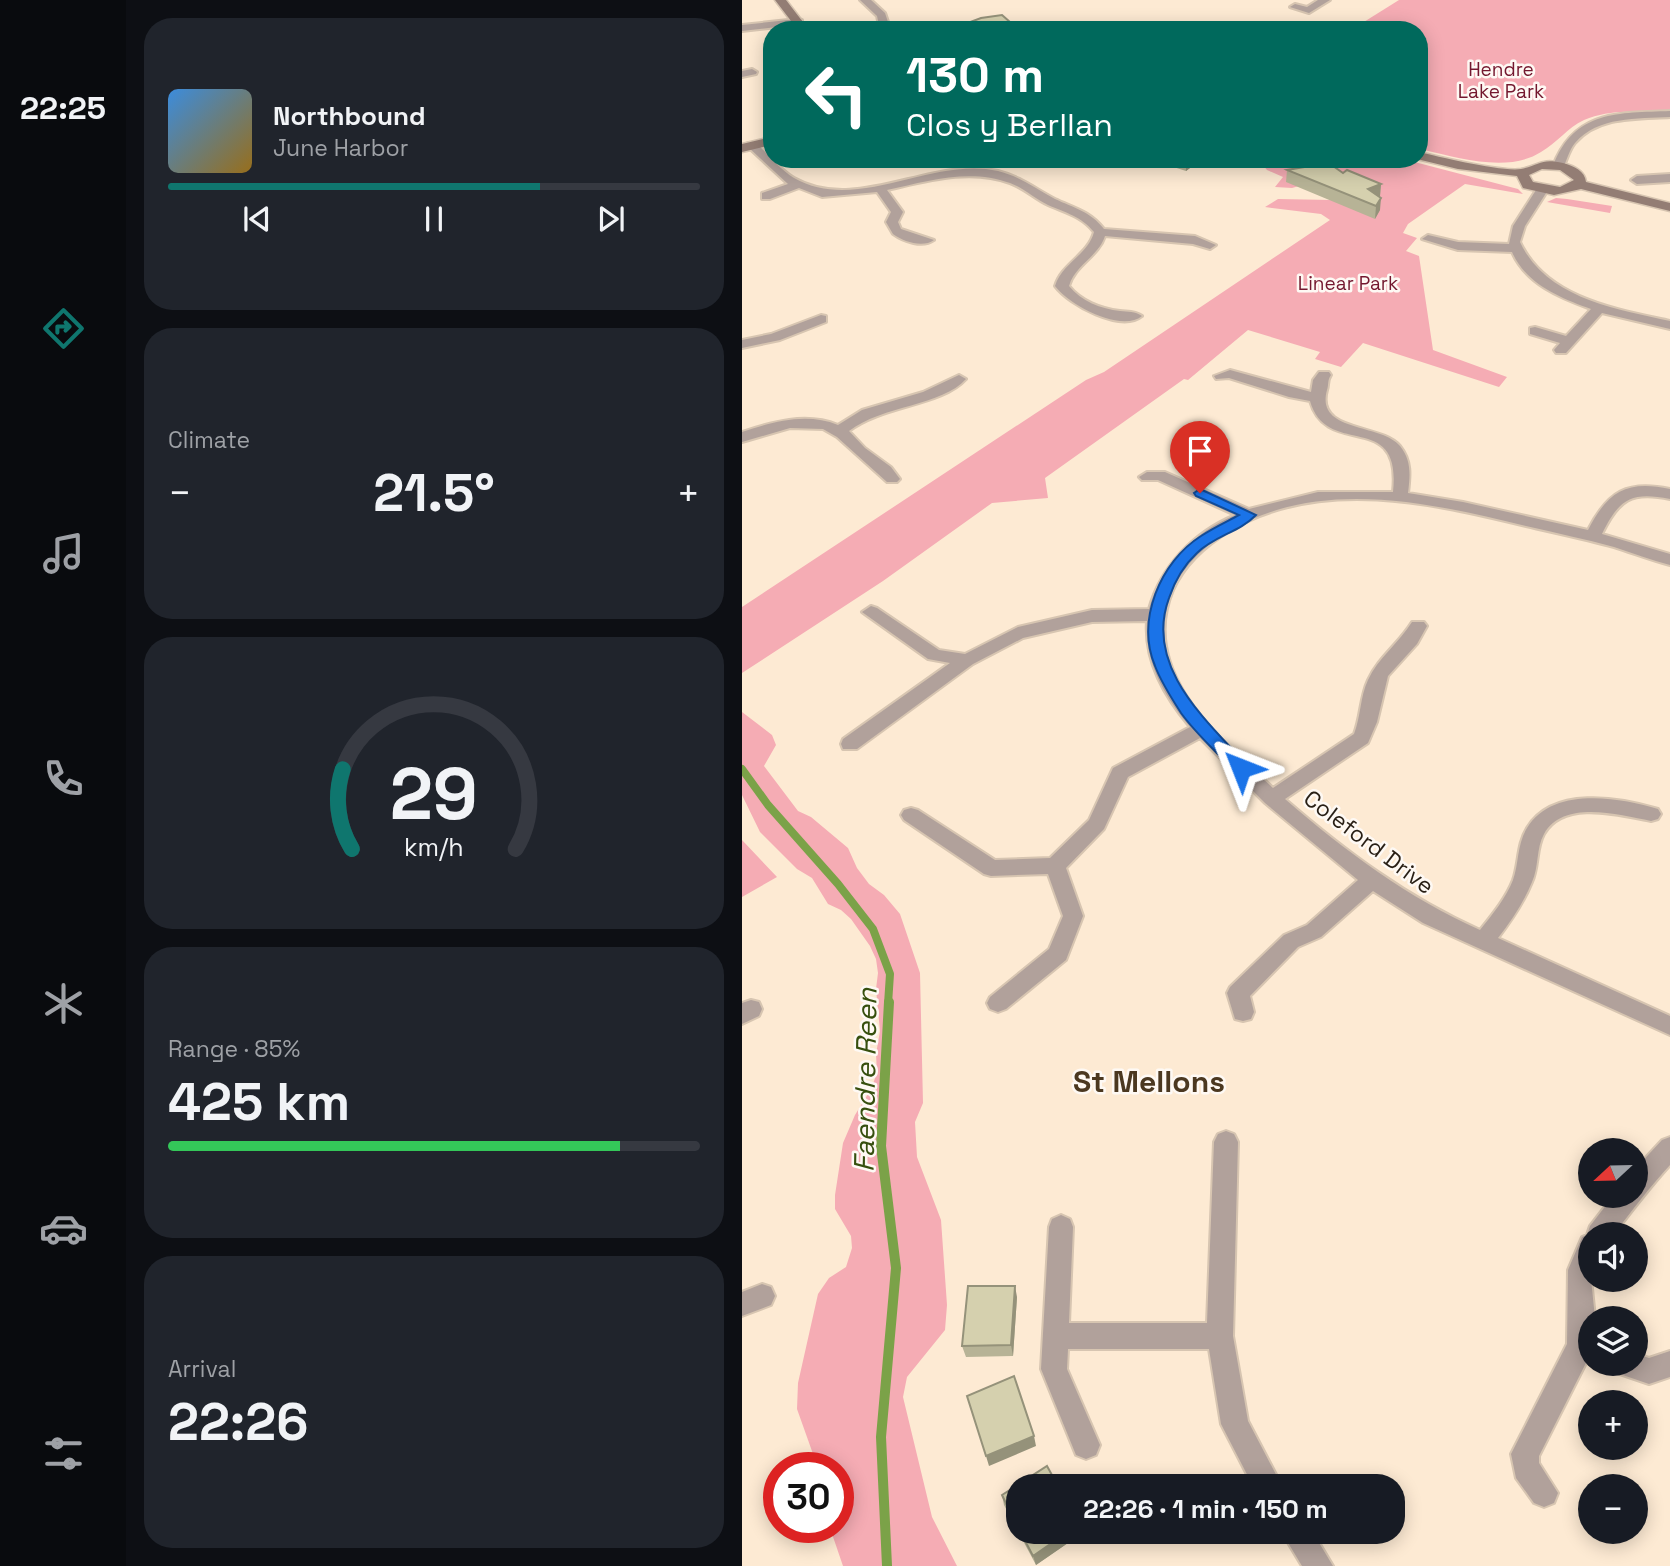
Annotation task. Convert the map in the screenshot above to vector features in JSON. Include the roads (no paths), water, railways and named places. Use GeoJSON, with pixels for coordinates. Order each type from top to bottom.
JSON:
{"type":"FeatureCollection","features":[{"type":"Feature","properties":{"kind":"street"},"geometry":{"type":"LineString","coordinates":[[780,0],[797,21]]}},
{"type":"Feature","properties":{"kind":"street"},"geometry":{"type":"LineString","coordinates":[[865,0],[882,15],[883,21]]}},
{"type":"Feature","properties":{"kind":"street"},"geometry":{"type":"LineString","coordinates":[[1295,7],[1309,10],[1325,0]]}},
{"type":"Feature","properties":{"kind":"street"},"geometry":{"type":"LineString","coordinates":[[742,28],[763,27]]}},
{"type":"Feature","properties":{"kind":"street"},"geometry":{"type":"LineString","coordinates":[[1559,166],[1570,141],[1590,125],[1604,120],[1670,114]]}},
{"type":"Feature","properties":{"kind":"street"},"geometry":{"type":"LineString","coordinates":[[747,147],[763,159]]}},
{"type":"Feature","properties":{"kind":"street"},"geometry":{"type":"LineString","coordinates":[[1428,158],[1458,166],[1522,173],[1540,165],[1559,166],[1575,172],[1581,180],[1579,184]]}},
{"type":"Feature","properties":{"kind":"street"},"geometry":{"type":"LineString","coordinates":[[774,168],[796,185],[839,194],[947,173],[995,174],[1018,182],[1050,201],[1080,213],[1090,219],[1100,232],[1195,240],[1210,245]]}},
{"type":"Feature","properties":{"kind":"street"},"geometry":{"type":"LineString","coordinates":[[945,168],[947,173]]}},
{"type":"Feature","properties":{"kind":"street"},"geometry":{"type":"LineString","coordinates":[[995,174],[1002,168]]}},
{"type":"Feature","properties":{"kind":"street"},"geometry":{"type":"LineString","coordinates":[[1522,173],[1524,181],[1542,190],[1560,191],[1579,184],[1670,207]]}},
{"type":"Feature","properties":{"kind":"street"},"geometry":{"type":"LineString","coordinates":[[1637,180],[1670,178]]}},
{"type":"Feature","properties":{"kind":"street"},"geometry":{"type":"LineString","coordinates":[[766,196],[796,185]]}},
{"type":"Feature","properties":{"kind":"street"},"geometry":{"type":"LineString","coordinates":[[880,188],[897,212],[892,222],[896,232],[908,238],[928,240]]}},
{"type":"Feature","properties":{"kind":"street"},"geometry":{"type":"LineString","coordinates":[[1542,190],[1516,232],[1515,248],[1529,269],[1540,279],[1566,294],[1600,307],[1670,325]]}},
{"type":"Feature","properties":{"kind":"street"},"geometry":{"type":"LineString","coordinates":[[1100,232],[1096,244],[1065,274],[1062,286],[1075,300],[1120,317],[1135,316]]}},
{"type":"Feature","properties":{"kind":"street"},"geometry":{"type":"LineString","coordinates":[[1428,239],[1458,247],[1515,248]]}},
{"type":"Feature","properties":{"kind":"street"},"geometry":{"type":"LineString","coordinates":[[1535,331],[1565,346],[1600,307]]}},
{"type":"Feature","properties":{"kind":"street"},"geometry":{"type":"LineString","coordinates":[[742,344],[775,337],[821,319]]}},
{"type":"Feature","properties":{"kind":"street"},"geometry":{"type":"LineString","coordinates":[[1222,376],[1230,374],[1294,394],[1316,397]]}},
{"type":"Feature","properties":{"kind":"street"},"geometry":{"type":"LineString","coordinates":[[1324,375],[1316,397],[1320,412],[1338,426],[1385,442],[1394,448],[1402,462],[1400,497]]}},
{"type":"Feature","properties":{"kind":"street"},"geometry":{"type":"LineString","coordinates":[[839,430],[873,410],[920,398],[939,391],[958,379]]}},
{"type":"Feature","properties":{"kind":"street"},"geometry":{"type":"LineString","coordinates":[[742,437],[788,424],[818,424],[839,430],[865,456],[886,468],[892,479]]}},
{"type":"Feature","properties":{"kind":"street"},"geometry":{"type":"LineString","coordinates":[[1147,477],[1160,475],[1249,515]]}},
{"type":"Feature","properties":{"kind":"street"},"geometry":{"type":"LineString","coordinates":[[1593,537],[1609,506],[1621,494],[1640,490],[1670,494]]}},
{"type":"Feature","properties":{"kind":"street","name":"Coleford Drive"},"geometry":{"type":"LineString","coordinates":[[1670,561],[1593,537],[1461,506],[1400,497],[1323,497],[1249,515],[1224,527],[1192,550],[1170,576],[1156,615],[1158,652],[1163,668],[1188,710],[1203,729],[1272,798],[1324,845],[1430,918],[1670,1026]]}},
{"type":"Feature","properties":{"kind":"street"},"geometry":{"type":"LineString","coordinates":[[871,612],[934,654],[967,660]]}},
{"type":"Feature","properties":{"kind":"street"},"geometry":{"type":"LineString","coordinates":[[850,744],[967,660],[1018,633],[1092,616],[1156,615]]}},
{"type":"Feature","properties":{"kind":"street"},"geometry":{"type":"LineString","coordinates":[[1272,798],[1361,738],[1367,727],[1380,673],[1414,637],[1418,626]]}},
{"type":"Feature","properties":{"kind":"street"},"geometry":{"type":"LineString","coordinates":[[911,815],[990,869],[1055,866],[1097,824],[1120,773],[1203,729]]}},
{"type":"Feature","properties":{"kind":"street"},"geometry":{"type":"LineString","coordinates":[[1484,942],[1521,884],[1535,832],[1545,819],[1564,810],[1585,805],[1651,814]]}},
{"type":"Feature","properties":{"kind":"street"},"geometry":{"type":"LineString","coordinates":[[998,1003],[1058,954],[1073,916],[1055,866]]}},
{"type":"Feature","properties":{"kind":"street"},"geometry":{"type":"LineString","coordinates":[[1243,1012],[1238,993],[1291,941],[1314,931],[1372,880]]}},
{"type":"Feature","properties":{"kind":"street"},"geometry":{"type":"LineString","coordinates":[[1226,1142],[1220,1336],[1235,1424],[1262,1474]]}},
{"type":"Feature","properties":{"kind":"street"},"geometry":{"type":"LineString","coordinates":[[1648,1172],[1670,1148]]}},
{"type":"Feature","properties":{"kind":"street"},"geometry":{"type":"LineString","coordinates":[[1608,1222],[1619,1208]]}},
{"type":"Feature","properties":{"kind":"street"},"geometry":{"type":"LineString","coordinates":[[1061,1227],[1054,1369],[1086,1445]]}},
{"type":"Feature","properties":{"kind":"street"},"geometry":{"type":"LineString","coordinates":[[1056,1336],[1220,1336]]}},
{"type":"Feature","properties":{"kind":"street"},"geometry":{"type":"LineString","coordinates":[[1544,1493],[1526,1468],[1525,1454],[1578,1361]]}},
{"type":"Feature","properties":{"kind":"street"},"geometry":{"type":"LineString","coordinates":[[1648,1371],[1670,1364]]}},
{"type":"Feature","properties":{"kind":"street"},"geometry":{"type":"LineString","coordinates":[[1304,1544],[1319,1566]]}},
{"type":"Feature","properties":{"kind":"waterway","name":"Faendre Reen"},"geometry":{"type":"LineString","coordinates":[[742,769],[768,805],[838,884],[873,929],[890,974],[888,1004]]}},
{"type":"Feature","properties":{"kind":"waterway","name":"Faendre Reen"},"geometry":{"type":"LineString","coordinates":[[887,1566],[881,1437],[896,1268],[881,1146],[889,1002]]}},
{"type":"Feature","properties":{"kind":"district","name":"St Mellons"},"geometry":{"type":"Point","coordinates":[1149,1081]}},
{"type":"Feature","properties":{"kind":"park label","name":"Hendre Lake Park"},"geometry":{"type":"Point","coordinates":[1501,80]}},
{"type":"Feature","properties":{"kind":"park label","name":"Linear Park"},"geometry":{"type":"Point","coordinates":[1348,283]}}]}
